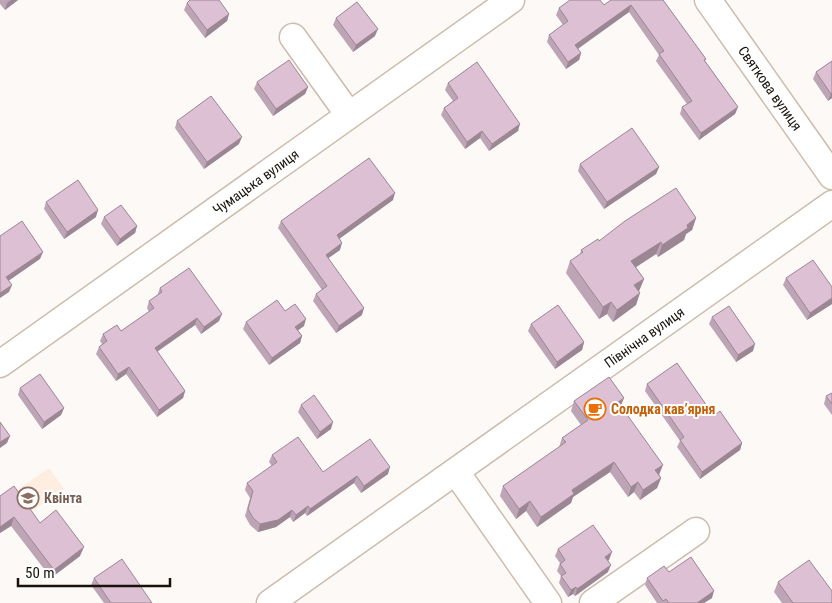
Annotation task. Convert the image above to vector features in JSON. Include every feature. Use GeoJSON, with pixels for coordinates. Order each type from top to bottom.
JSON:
{"type":"FeatureCollection","features":[{"type":"Feature","properties":{"kind":"street","name":"Чумацька вулиця"},"geometry":{"type":"LineString","coordinates":[[0,364],[511,0]]}},
{"type":"Feature","properties":{"kind":"street","name":"Святкова вулиця"},"geometry":{"type":"LineString","coordinates":[[708,0],[832,176]]}},
{"type":"Feature","properties":{"kind":"street"},"geometry":{"type":"LineString","coordinates":[[293,37],[349,115]]}},
{"type":"Feature","properties":{"kind":"street","name":"Північна вулиця"},"geometry":{"type":"LineString","coordinates":[[270,603],[832,204]]}},
{"type":"Feature","properties":{"kind":"street"},"geometry":{"type":"LineString","coordinates":[[456,472],[548,603]]}},
{"type":"Feature","properties":{"kind":"street"},"geometry":{"type":"LineString","coordinates":[[593,603],[696,531]]}},
{"type":"Feature","properties":{"kind":"shaded area","name":"Квінта"},"geometry":{"type":"Polygon","coordinates":[[[49,468],[64,489],[0,533],[0,502],[49,468]]]}},
{"type":"Feature","properties":{"kind":"building"},"geometry":{"type":"Polygon","coordinates":[[[190,0],[219,0],[229,14],[207,30],[187,3],[190,0]]]}},
{"type":"Feature","properties":{"kind":"building"},"geometry":{"type":"Polygon","coordinates":[[[570,0],[600,0],[604,5],[611,0],[663,0],[738,107],[701,133],[682,107],[692,101],[659,54],[664,51],[631,5],[575,45],[581,53],[568,62],[549,35],[568,21],[559,8],[570,0]]]}},
{"type":"Feature","properties":{"kind":"building"},"geometry":{"type":"Polygon","coordinates":[[[357,2],[378,29],[356,45],[336,18],[357,2]]]}},
{"type":"Feature","properties":{"kind":"building"},"geometry":{"type":"Polygon","coordinates":[[[289,60],[308,87],[276,109],[257,82],[289,60]]]}},
{"type":"Feature","properties":{"kind":"building"},"geometry":{"type":"Polygon","coordinates":[[[832,61],[832,93],[831,94],[816,72],[832,61]]]}},
{"type":"Feature","properties":{"kind":"building"},"geometry":{"type":"Polygon","coordinates":[[[477,62],[520,124],[492,144],[482,131],[467,142],[444,108],[458,98],[448,83],[477,62]]]}},
{"type":"Feature","properties":{"kind":"building"},"geometry":{"type":"Polygon","coordinates":[[[211,96],[242,137],[207,162],[177,121],[211,96]]]}},
{"type":"Feature","properties":{"kind":"building"},"geometry":{"type":"Polygon","coordinates":[[[632,128],[659,167],[607,202],[580,164],[632,128]]]}},
{"type":"Feature","properties":{"kind":"building"},"geometry":{"type":"Polygon","coordinates":[[[369,158],[395,193],[337,235],[342,243],[326,255],[364,308],[339,326],[316,294],[327,286],[281,221],[369,158]]]}},
{"type":"Feature","properties":{"kind":"building"},"geometry":{"type":"Polygon","coordinates":[[[78,180],[98,210],[67,232],[46,202],[78,180]]]}},
{"type":"Feature","properties":{"kind":"building"},"geometry":{"type":"Polygon","coordinates":[[[676,188],[696,218],[687,225],[688,228],[662,245],[661,242],[631,261],[644,279],[634,285],[640,293],[617,310],[611,302],[603,307],[570,261],[583,252],[581,250],[598,239],[599,241],[625,221],[676,188]]]}},
{"type":"Feature","properties":{"kind":"building"},"geometry":{"type":"Polygon","coordinates":[[[121,205],[137,226],[120,239],[104,217],[121,205]]]}},
{"type":"Feature","properties":{"kind":"building"},"geometry":{"type":"Polygon","coordinates":[[[22,221],[43,252],[6,277],[12,285],[0,293],[0,236],[22,221]]]}},
{"type":"Feature","properties":{"kind":"building"},"geometry":{"type":"Polygon","coordinates":[[[813,260],[832,287],[832,298],[810,313],[786,278],[813,260]]]}},
{"type":"Feature","properties":{"kind":"building"},"geometry":{"type":"Polygon","coordinates":[[[189,268],[222,314],[204,327],[197,318],[155,348],[185,391],[159,410],[129,367],[118,374],[99,347],[107,341],[103,334],[117,325],[121,331],[154,308],[149,301],[162,292],[160,288],[189,268]]]}},
{"type":"Feature","properties":{"kind":"building"},"geometry":{"type":"Polygon","coordinates":[[[277,300],[285,311],[295,304],[306,319],[295,327],[302,336],[272,358],[246,322],[277,300]]]}},
{"type":"Feature","properties":{"kind":"building"},"geometry":{"type":"Polygon","coordinates":[[[558,305],[584,342],[557,362],[531,324],[558,305]]]}},
{"type":"Feature","properties":{"kind":"building"},"geometry":{"type":"Polygon","coordinates":[[[729,306],[755,344],[738,355],[712,317],[729,306]]]}},
{"type":"Feature","properties":{"kind":"building"},"geometry":{"type":"Polygon","coordinates":[[[677,363],[714,416],[720,411],[742,443],[702,472],[680,440],[684,437],[647,384],[677,363]]]}},
{"type":"Feature","properties":{"kind":"building"},"geometry":{"type":"Polygon","coordinates":[[[40,374],[64,408],[44,422],[20,388],[40,374]]]}},
{"type":"Feature","properties":{"kind":"building"},"geometry":{"type":"Polygon","coordinates":[[[609,377],[624,398],[618,402],[663,465],[655,470],[661,478],[643,490],[638,482],[631,487],[614,462],[572,490],[574,494],[541,517],[530,501],[519,509],[503,486],[566,442],[562,438],[588,420],[574,401],[609,377]]]}},
{"type":"Feature","properties":{"kind":"building"},"geometry":{"type":"Polygon","coordinates":[[[832,393],[832,404],[826,396],[832,393]]]}},
{"type":"Feature","properties":{"kind":"building"},"geometry":{"type":"Polygon","coordinates":[[[314,395],[333,422],[320,432],[301,405],[314,395]]]}},
{"type":"Feature","properties":{"kind":"building"},"geometry":{"type":"Polygon","coordinates":[[[0,422],[10,436],[0,442],[0,422]]]}},
{"type":"Feature","properties":{"kind":"building"},"geometry":{"type":"Polygon","coordinates":[[[298,437],[323,472],[370,439],[390,467],[364,486],[357,476],[310,509],[308,506],[296,515],[292,510],[278,520],[260,524],[253,518],[248,509],[253,491],[247,483],[277,462],[272,455],[298,437]]]}},
{"type":"Feature","properties":{"kind":"building"},"geometry":{"type":"Polygon","coordinates":[[[14,486],[40,523],[56,510],[84,547],[54,570],[14,517],[0,527],[0,496],[14,486]]]}},
{"type":"Feature","properties":{"kind":"building"},"geometry":{"type":"Polygon","coordinates":[[[593,525],[612,552],[605,557],[611,565],[577,589],[576,587],[571,590],[561,576],[566,573],[560,564],[565,560],[558,549],[593,525]]]}},
{"type":"Feature","properties":{"kind":"building"},"geometry":{"type":"Polygon","coordinates":[[[691,557],[714,591],[697,603],[669,603],[666,599],[663,601],[647,578],[664,566],[669,572],[691,557]]]}},
{"type":"Feature","properties":{"kind":"building"},"geometry":{"type":"Polygon","coordinates":[[[122,559],[152,603],[111,603],[94,578],[122,559]]]}},
{"type":"Feature","properties":{"kind":"building"},"geometry":{"type":"Polygon","coordinates":[[[809,560],[832,591],[832,603],[793,603],[778,582],[809,560]]]}},
{"type":"Feature","properties":{"kind":"place","name":"Солодка кав’ярня"},"geometry":{"type":"Point","coordinates":[595,409]}},
{"type":"Feature","properties":{"kind":"place","name":"Квінта"},"geometry":{"type":"Point","coordinates":[28,498]}}]}
